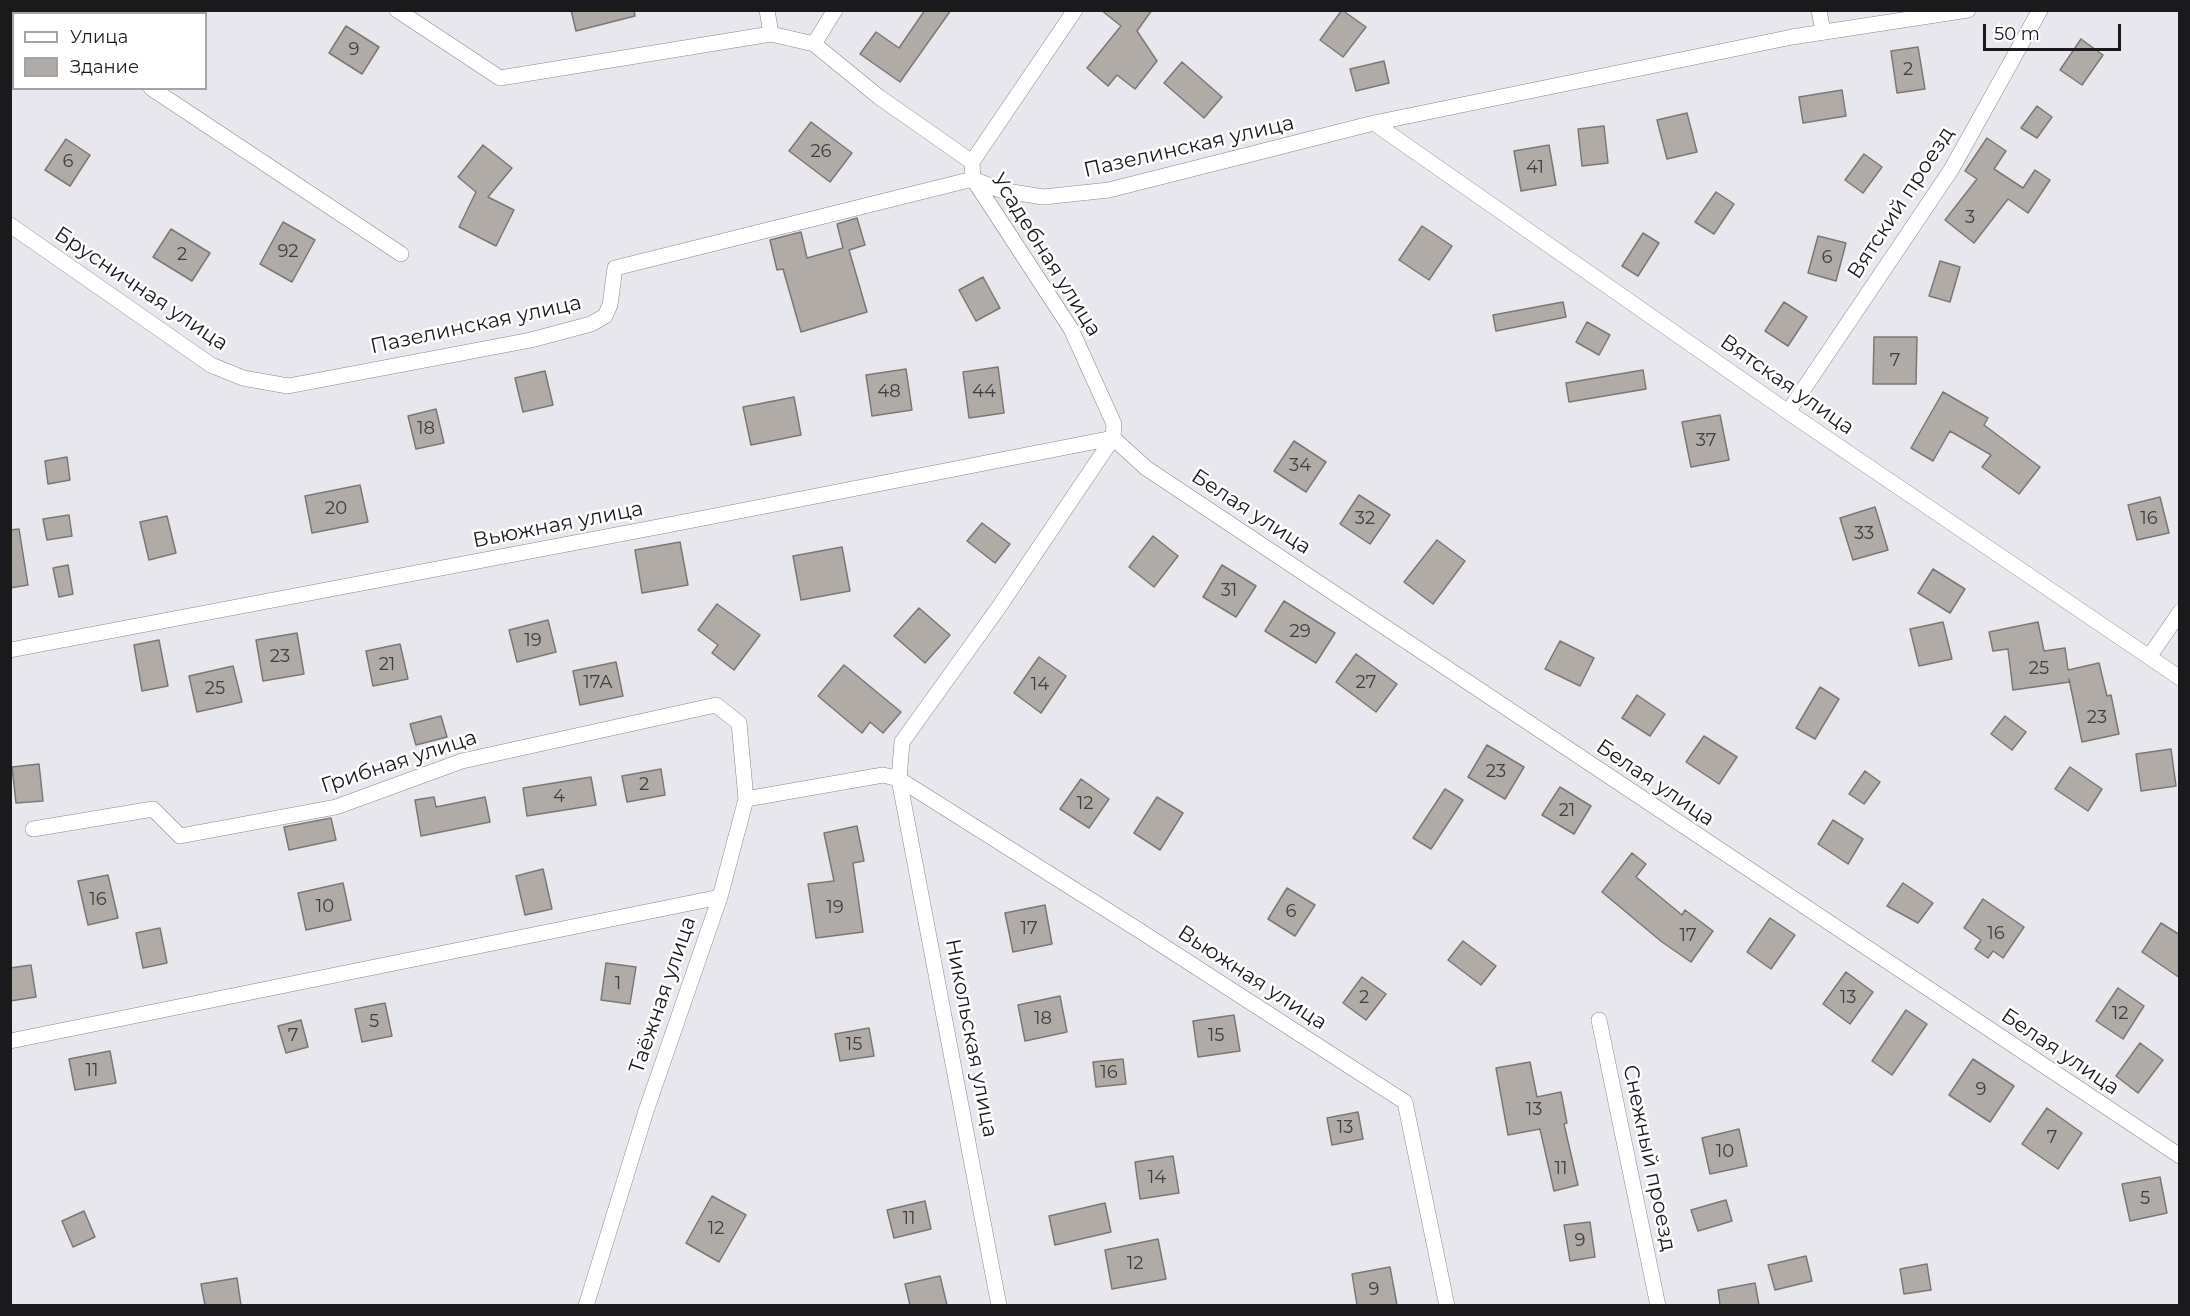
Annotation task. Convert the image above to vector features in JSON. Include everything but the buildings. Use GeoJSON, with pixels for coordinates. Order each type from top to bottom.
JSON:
{"type":"FeatureCollection","features":[{"type":"Feature","properties":{"kind":"street"},"geometry":{"type":"LineString","coordinates":[[397,10],[500,78],[771,34],[814,44],[879,97],[972,162]]}},
{"type":"Feature","properties":{"kind":"street"},"geometry":{"type":"LineString","coordinates":[[766,10],[771,34]]}},
{"type":"Feature","properties":{"kind":"street"},"geometry":{"type":"LineString","coordinates":[[814,44],[835,10]]}},
{"type":"Feature","properties":{"kind":"street","name":"Усадебная улица"},"geometry":{"type":"LineString","coordinates":[[1075,10],[972,162],[973,179],[1071,329],[1114,424],[1113,438]]}},
{"type":"Feature","properties":{"kind":"street"},"geometry":{"type":"LineString","coordinates":[[1819,10],[1823,32]]}},
{"type":"Feature","properties":{"kind":"street","name":"Пазелинская улица"},"geometry":{"type":"LineString","coordinates":[[288,386],[531,340],[591,324],[605,316],[610,305],[615,268],[973,179],[1000,190],[1043,197],[1109,190],[1374,123],[1792,37],[1968,10]]}},
{"type":"Feature","properties":{"kind":"street","name":"Вятский проезд"},"geometry":{"type":"LineString","coordinates":[[1788,412],[1951,171],[2040,10]]}},
{"type":"Feature","properties":{"kind":"street"},"geometry":{"type":"LineString","coordinates":[[154,90],[401,254]]}},
{"type":"Feature","properties":{"kind":"street","name":"Вятская улица"},"geometry":{"type":"LineString","coordinates":[[1374,123],[1788,412],[2180,678]]}},
{"type":"Feature","properties":{"kind":"street","name":"Брусничная улица"},"geometry":{"type":"LineString","coordinates":[[10,225],[211,365],[243,378],[288,386]]}},
{"type":"Feature","properties":{"kind":"street","name":"Вьюжная улица"},"geometry":{"type":"LineString","coordinates":[[10,650],[1113,438]]}},
{"type":"Feature","properties":{"kind":"street","name":"Никольская улица"},"geometry":{"type":"LineString","coordinates":[[999,1305],[907,809],[899,779],[902,742],[999,607],[1113,438]]}},
{"type":"Feature","properties":{"kind":"street","name":"Белая улица"},"geometry":{"type":"LineString","coordinates":[[1113,438],[1146,468],[2180,1156]]}},
{"type":"Feature","properties":{"kind":"street"},"geometry":{"type":"LineString","coordinates":[[2149,657],[2180,612]]}},
{"type":"Feature","properties":{"kind":"street","name":"Таёжная улица"},"geometry":{"type":"LineString","coordinates":[[586,1305],[646,1111],[720,897],[746,799],[739,723],[716,705]]}},
{"type":"Feature","properties":{"kind":"street","name":"Грибная улица"},"geometry":{"type":"LineString","coordinates":[[33,829],[153,809],[180,836],[325,810],[462,761],[716,705]]}},
{"type":"Feature","properties":{"kind":"street"},"geometry":{"type":"LineString","coordinates":[[746,799],[883,775],[899,779]]}},
{"type":"Feature","properties":{"kind":"street","name":"Вьюжная улица"},"geometry":{"type":"LineString","coordinates":[[899,779],[1147,935],[1405,1102],[1447,1305]]}},
{"type":"Feature","properties":{"kind":"street"},"geometry":{"type":"LineString","coordinates":[[10,1041],[720,897]]}},
{"type":"Feature","properties":{"kind":"street","name":"Снежный проезд"},"geometry":{"type":"LineString","coordinates":[[1599,1020],[1658,1305]]}}]}
